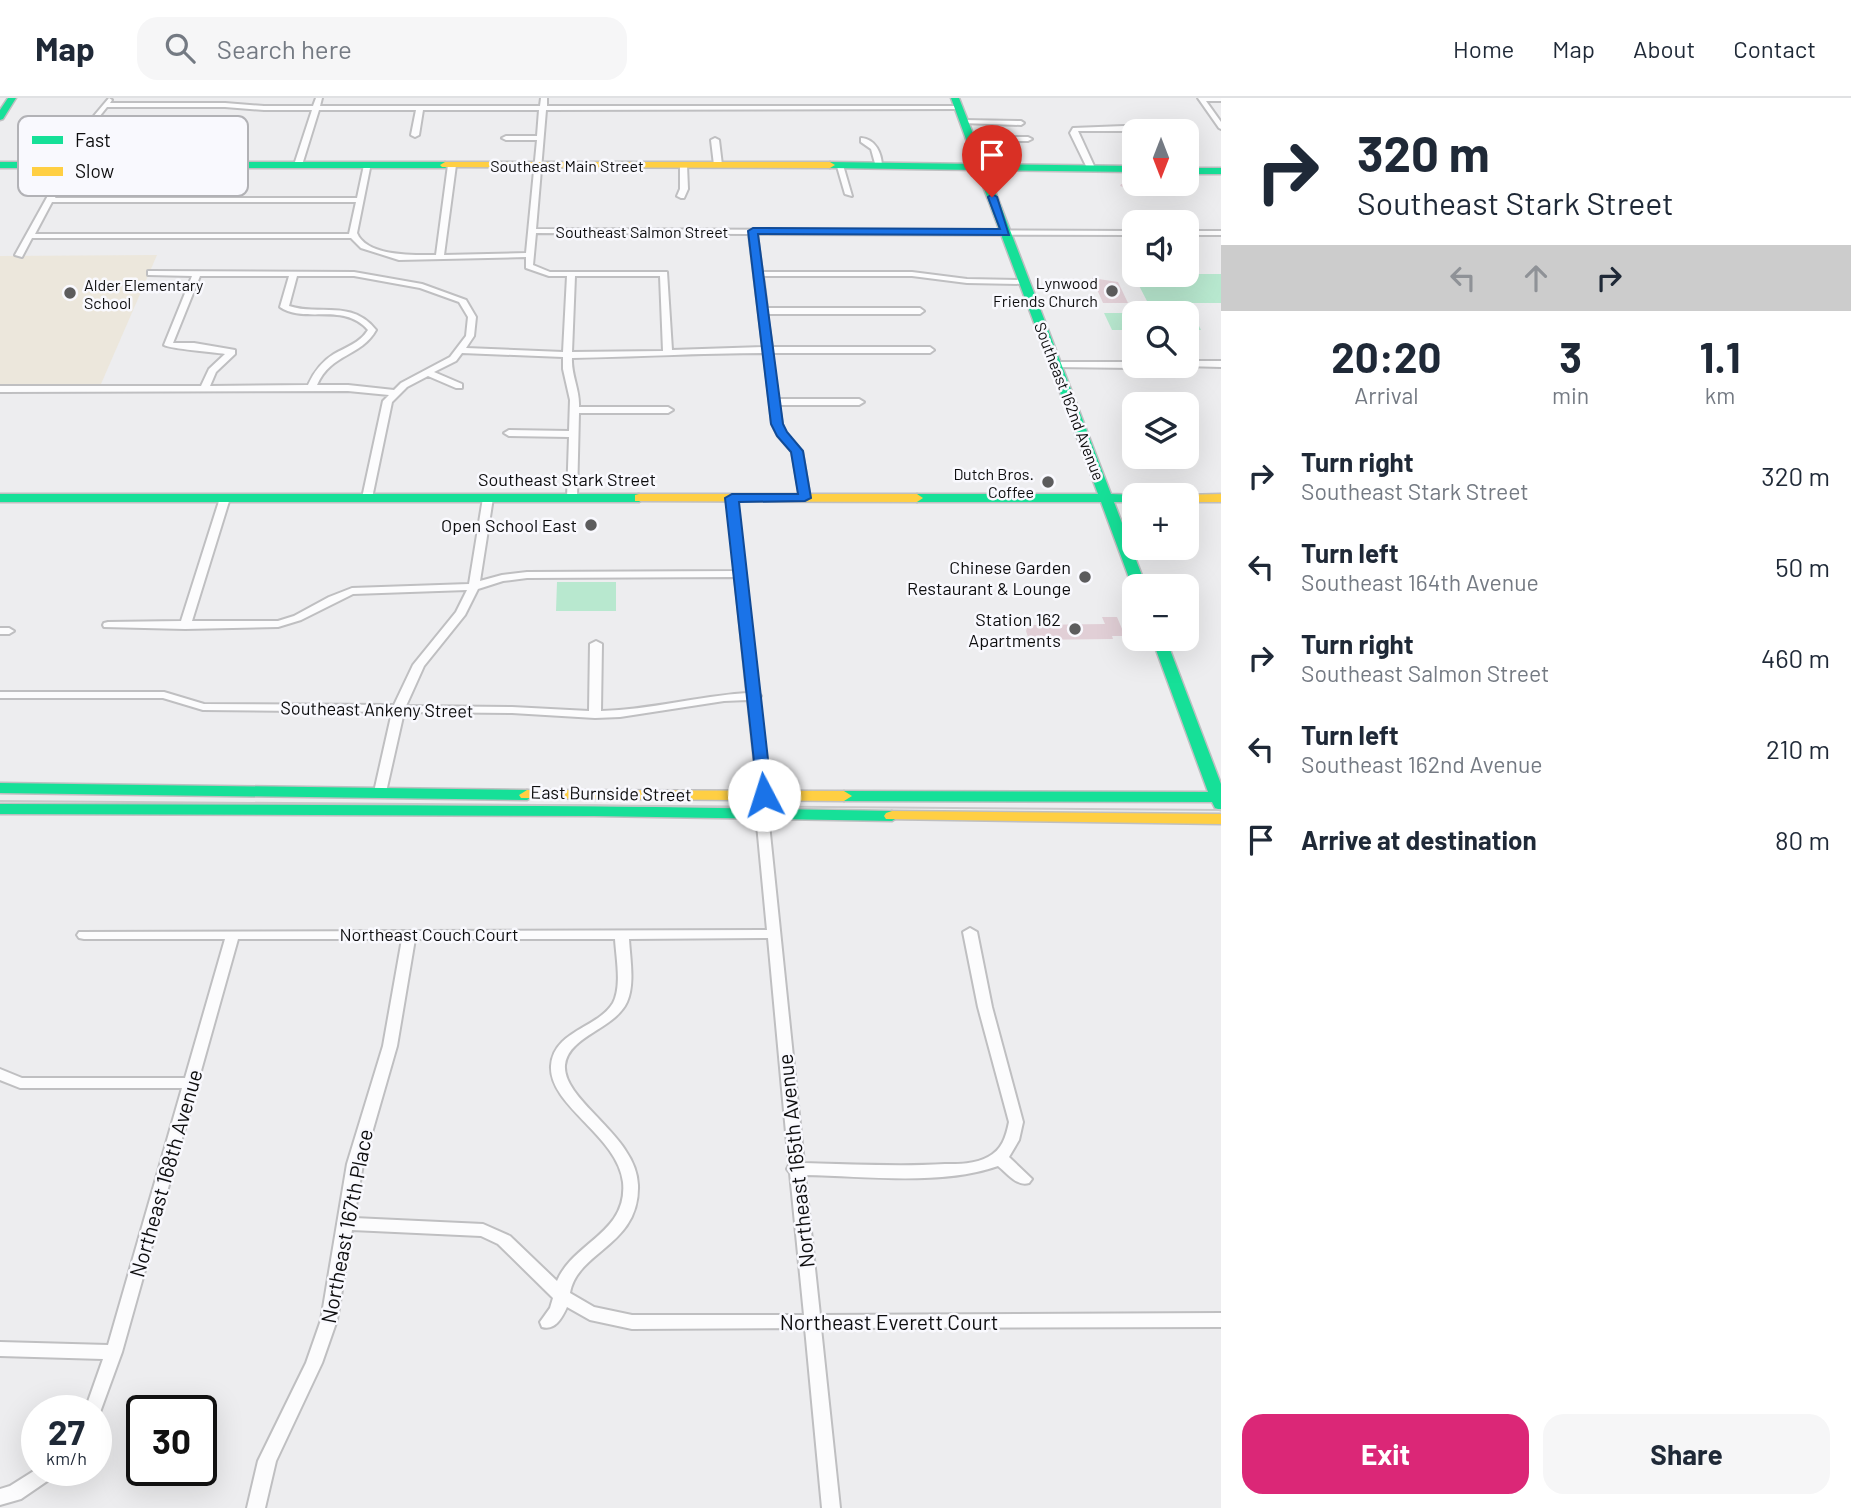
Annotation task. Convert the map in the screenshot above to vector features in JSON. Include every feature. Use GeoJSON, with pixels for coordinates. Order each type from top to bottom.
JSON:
{"type":"FeatureCollection","features":[{"type":"Feature","properties":{"kind":"street"},"geometry":{"type":"LineString","coordinates":[[0,117],[12,98]]}},
{"type":"Feature","properties":{"kind":"street"},"geometry":{"type":"LineString","coordinates":[[299,165],[319,98]]}},
{"type":"Feature","properties":{"kind":"street"},"geometry":{"type":"LineString","coordinates":[[544,98],[529,266],[535,270],[571,274],[664,274],[668,354]]}},
{"type":"Feature","properties":{"kind":"street"},"geometry":{"type":"LineString","coordinates":[[1202,99],[1221,99]]}},
{"type":"Feature","properties":{"kind":"street"},"geometry":{"type":"LineString","coordinates":[[1202,99],[1221,127]]}},
{"type":"Feature","properties":{"kind":"street"},"geometry":{"type":"LineString","coordinates":[[99,116],[108,101],[316,108],[959,109],[1021,123]]}},
{"type":"Feature","properties":{"kind":"street"},"geometry":{"type":"LineString","coordinates":[[415,135],[420,108]]}},
{"type":"Feature","properties":{"kind":"street","name":"Southeast 162nd Avenue"},"geometry":{"type":"LineString","coordinates":[[959,109],[1135,574]]}},
{"type":"Feature","properties":{"kind":"street"},"geometry":{"type":"LineString","coordinates":[[1091,168],[1074,133],[1076,129],[1122,128]]}},
{"type":"Feature","properties":{"kind":"street"},"geometry":{"type":"LineString","coordinates":[[506,138],[541,138]]}},
{"type":"Feature","properties":{"kind":"street"},"geometry":{"type":"LineString","coordinates":[[971,139],[1028,139]]}},
{"type":"Feature","properties":{"kind":"street"},"geometry":{"type":"LineString","coordinates":[[715,140],[718,165]]}},
{"type":"Feature","properties":{"kind":"street"},"geometry":{"type":"LineString","coordinates":[[864,140],[874,148],[879,165]]}},
{"type":"Feature","properties":{"kind":"street","name":"Southeast Main Street"},"geometry":{"type":"LineString","coordinates":[[0,165],[18,165]]}},
{"type":"Feature","properties":{"kind":"street","name":"Southeast Main Street"},"geometry":{"type":"LineString","coordinates":[[248,165],[980,165],[1122,169]]}},
{"type":"Feature","properties":{"kind":"street"},"geometry":{"type":"LineString","coordinates":[[353,236],[368,165]]}},
{"type":"Feature","properties":{"kind":"street"},"geometry":{"type":"LineString","coordinates":[[440,256],[452,165]]}},
{"type":"Feature","properties":{"kind":"street"},"geometry":{"type":"LineString","coordinates":[[681,196],[684,189],[683,165]]}},
{"type":"Feature","properties":{"kind":"street"},"geometry":{"type":"LineString","coordinates":[[839,165],[849,194]]}},
{"type":"Feature","properties":{"kind":"street"},"geometry":{"type":"LineString","coordinates":[[1199,171],[1221,171]]}},
{"type":"Feature","properties":{"kind":"street"},"geometry":{"type":"LineString","coordinates":[[19,255],[53,196]]}},
{"type":"Feature","properties":{"kind":"street"},"geometry":{"type":"LineString","coordinates":[[50,200],[360,200]]}},
{"type":"Feature","properties":{"kind":"street","name":"Southeast Salmon Street"},"geometry":{"type":"LineString","coordinates":[[531,231],[1122,233]]}},
{"type":"Feature","properties":{"kind":"street"},"geometry":{"type":"LineString","coordinates":[[753,231],[778,429],[797,451],[805,498]]}},
{"type":"Feature","properties":{"kind":"street"},"geometry":{"type":"LineString","coordinates":[[1199,233],[1221,233]]}},
{"type":"Feature","properties":{"kind":"street"},"geometry":{"type":"LineString","coordinates":[[29,236],[353,236],[364,246],[400,258],[528,255]]}},
{"type":"Feature","properties":{"kind":"street"},"geometry":{"type":"LineString","coordinates":[[380,277],[400,258]]}},
{"type":"Feature","properties":{"kind":"street"},"geometry":{"type":"LineString","coordinates":[[151,273],[294,273],[380,277],[435,289],[462,300],[472,317],[470,336],[462,350],[453,359],[394,393],[385,405],[367,498]]}},
{"type":"Feature","properties":{"kind":"street"},"geometry":{"type":"LineString","coordinates":[[197,273],[168,345],[232,352],[212,371],[205,388]]}},
{"type":"Feature","properties":{"kind":"street"},"geometry":{"type":"LineString","coordinates":[[294,273],[284,307],[291,310],[343,314],[361,319],[372,330],[368,338],[335,356],[319,369],[311,388]]}},
{"type":"Feature","properties":{"kind":"street"},"geometry":{"type":"LineString","coordinates":[[571,274],[567,355],[575,410],[572,498]]}},
{"type":"Feature","properties":{"kind":"street"},"geometry":{"type":"LineString","coordinates":[[758,274],[912,274],[967,281],[1025,282]]}},
{"type":"Feature","properties":{"kind":"street"},"geometry":{"type":"LineString","coordinates":[[462,300],[474,296]]}},
{"type":"Feature","properties":{"kind":"street"},"geometry":{"type":"LineString","coordinates":[[763,311],[920,311]]}},
{"type":"Feature","properties":{"kind":"street"},"geometry":{"type":"LineString","coordinates":[[462,350],[567,355],[768,350],[930,350]]}},
{"type":"Feature","properties":{"kind":"street"},"geometry":{"type":"LineString","coordinates":[[1199,365],[1221,364]]}},
{"type":"Feature","properties":{"kind":"street"},"geometry":{"type":"LineString","coordinates":[[1056,365],[1122,365]]}},
{"type":"Feature","properties":{"kind":"street"},"geometry":{"type":"LineString","coordinates":[[428,373],[459,386]]}},
{"type":"Feature","properties":{"kind":"street"},"geometry":{"type":"LineString","coordinates":[[0,389],[311,388],[369,389],[394,393]]}},
{"type":"Feature","properties":{"kind":"street"},"geometry":{"type":"LineString","coordinates":[[775,402],[859,402]]}},
{"type":"Feature","properties":{"kind":"street"},"geometry":{"type":"LineString","coordinates":[[575,410],[668,410]]}},
{"type":"Feature","properties":{"kind":"street"},"geometry":{"type":"LineString","coordinates":[[509,433],[574,433]]}},
{"type":"Feature","properties":{"kind":"street","name":"Southeast Stark Street"},"geometry":{"type":"LineString","coordinates":[[0,498],[1122,498]]}},
{"type":"Feature","properties":{"kind":"street"},"geometry":{"type":"LineString","coordinates":[[185,626],[225,498]]}},
{"type":"Feature","properties":{"kind":"street"},"geometry":{"type":"LineString","coordinates":[[380,792],[400,709],[410,680],[422,660],[448,632],[465,607],[473,587],[488,498]]}},
{"type":"Feature","properties":{"kind":"street"},"geometry":{"type":"LineString","coordinates":[[732,498],[764,795]]}},
{"type":"Feature","properties":{"kind":"street"},"geometry":{"type":"LineString","coordinates":[[1199,498],[1221,498]]}},
{"type":"Feature","properties":{"kind":"street"},"geometry":{"type":"LineString","coordinates":[[108,625],[278,624],[305,616],[334,596],[352,591],[473,587],[502,578],[527,575],[740,574]]}},
{"type":"Feature","properties":{"kind":"street"},"geometry":{"type":"LineString","coordinates":[[448,632],[461,635]]}},
{"type":"Feature","properties":{"kind":"street"},"geometry":{"type":"LineString","coordinates":[[595,715],[596,644]]}},
{"type":"Feature","properties":{"kind":"street"},"geometry":{"type":"LineString","coordinates":[[1164,651],[1220,799]]}},
{"type":"Feature","properties":{"kind":"street","name":"Southeast Ankeny Street"},"geometry":{"type":"LineString","coordinates":[[0,695],[164,695],[203,707],[595,715],[641,712],[709,700],[755,696]]}},
{"type":"Feature","properties":{"kind":"street","name":"East Burnside Street"},"geometry":{"type":"LineString","coordinates":[[0,788],[583,796],[1220,799]]}},
{"type":"Feature","properties":{"kind":"street","name":"East Burnside Street"},"geometry":{"type":"LineString","coordinates":[[0,809],[594,811],[1221,819]]}},
{"type":"Feature","properties":{"kind":"street","name":"Northeast 165th Avenue"},"geometry":{"type":"LineString","coordinates":[[762,814],[831,1508]]}},
{"type":"Feature","properties":{"kind":"street"},"geometry":{"type":"LineString","coordinates":[[796,1169],[977,1167],[1002,1154],[1014,1138],[1016,1122],[985,1007],[970,932]]}},
{"type":"Feature","properties":{"kind":"street","name":"Northeast 167th Place"},"geometry":{"type":"LineString","coordinates":[[256,1508],[267,1461],[314,1363],[328,1320],[355,1164],[390,1046],[409,934]]}},
{"type":"Feature","properties":{"kind":"street"},"geometry":{"type":"LineString","coordinates":[[548,1322],[558,1309],[567,1275],[616,1232],[628,1206],[630,1180],[622,1155],[575,1101],[561,1080],[558,1070],[559,1061],[574,1039],[619,1005],[622,994],[622,934]]}},
{"type":"Feature","properties":{"kind":"street","name":"Northeast Couch Court"},"geometry":{"type":"LineString","coordinates":[[84,935],[773,934]]}},
{"type":"Feature","properties":{"kind":"street","name":"Northeast 168th Avenue"},"geometry":{"type":"LineString","coordinates":[[98,1395],[114,1352],[233,935]]}},
{"type":"Feature","properties":{"kind":"street"},"geometry":{"type":"LineString","coordinates":[[0,1074],[20,1083],[191,1083]]}},
{"type":"Feature","properties":{"kind":"street"},"geometry":{"type":"LineString","coordinates":[[1002,1154],[1024,1179]]}},
{"type":"Feature","properties":{"kind":"street","name":"Northeast Everett Court"},"geometry":{"type":"LineString","coordinates":[[346,1224],[483,1230],[504,1240],[562,1296],[590,1313],[632,1322],[1221,1320]]}},
{"type":"Feature","properties":{"kind":"street"},"geometry":{"type":"LineString","coordinates":[[0,1349],[114,1352]]}},
{"type":"Feature","properties":{"kind":"street"},"geometry":{"type":"LineString","coordinates":[[0,1497],[15,1493],[26,1486]]}},
{"type":"Feature","properties":{"kind":"shaded area","name":"Alder Elementary School"},"geometry":{"type":"Polygon","coordinates":[[[157,255],[101,384],[0,384],[0,256],[157,255]]]}},
{"type":"Feature","properties":{"kind":"green space"},"geometry":{"type":"Polygon","coordinates":[[[1199,274],[1221,274],[1221,303],[1147,301],[1140,287],[1199,287],[1199,274]]]}},
{"type":"Feature","properties":{"kind":"green space"},"geometry":{"type":"Polygon","coordinates":[[[1104,313],[1122,313],[1122,330],[1112,330],[1104,313]]]}},
{"type":"Feature","properties":{"kind":"green space"},"geometry":{"type":"Polygon","coordinates":[[[557,582],[616,582],[616,611],[556,611],[557,582]]]}},
{"type":"Feature","properties":{"kind":"building","name":"Lynwood Friends Church"},"geometry":{"type":"Polygon","coordinates":[[[1092,278],[1118,282],[1127,301],[1103,303],[1092,278]]]}},
{"type":"Feature","properties":{"kind":"building","name":"Station 162 Apartments"},"geometry":{"type":"Polygon","coordinates":[[[1102,617],[1117,617],[1122,636],[1112,636],[1113,639],[1029,640],[1026,631],[1031,625],[1105,624],[1102,617]]]}},
{"type":"Feature","properties":{"kind":"tram line"},"geometry":{"type":"LineString","coordinates":[[0,801],[1221,810]]}},
{"type":"Feature","properties":{"kind":"traffic: fast"},"geometry":{"type":"LineString","coordinates":[[0,117],[12,98]]}},
{"type":"Feature","properties":{"kind":"traffic: fast"},"geometry":{"type":"LineString","coordinates":[[955,98],[1134,574]]}},
{"type":"Feature","properties":{"kind":"traffic: fast"},"geometry":{"type":"LineString","coordinates":[[0,165],[18,165]]}},
{"type":"Feature","properties":{"kind":"traffic: fast"},"geometry":{"type":"LineString","coordinates":[[248,165],[445,165]]}},
{"type":"Feature","properties":{"kind":"traffic: fast"},"geometry":{"type":"LineString","coordinates":[[830,165],[1122,169]]}},
{"type":"Feature","properties":{"kind":"traffic: fast"},"geometry":{"type":"LineString","coordinates":[[1199,171],[1221,171]]}},
{"type":"Feature","properties":{"kind":"traffic: fast"},"geometry":{"type":"LineString","coordinates":[[0,498],[639,498]]}},
{"type":"Feature","properties":{"kind":"traffic: fast"},"geometry":{"type":"LineString","coordinates":[[917,498],[1122,498]]}},
{"type":"Feature","properties":{"kind":"traffic: fast"},"geometry":{"type":"LineString","coordinates":[[1163,651],[1221,805]]}},
{"type":"Feature","properties":{"kind":"traffic: fast"},"geometry":{"type":"LineString","coordinates":[[0,788],[527,795]]}},
{"type":"Feature","properties":{"kind":"traffic: fast"},"geometry":{"type":"LineString","coordinates":[[844,796],[1221,797]]}},
{"type":"Feature","properties":{"kind":"traffic: fast"},"geometry":{"type":"LineString","coordinates":[[0,809],[594,811],[892,816]]}},
{"type":"Feature","properties":{"kind":"traffic: slow"},"geometry":{"type":"LineString","coordinates":[[445,165],[830,165]]}},
{"type":"Feature","properties":{"kind":"traffic: slow"},"geometry":{"type":"LineString","coordinates":[[639,498],[917,498]]}},
{"type":"Feature","properties":{"kind":"traffic: slow"},"geometry":{"type":"LineString","coordinates":[[1199,498],[1221,498]]}},
{"type":"Feature","properties":{"kind":"traffic: slow"},"geometry":{"type":"LineString","coordinates":[[527,795],[844,796]]}},
{"type":"Feature","properties":{"kind":"traffic: slow"},"geometry":{"type":"LineString","coordinates":[[892,816],[1221,819]]}},
{"type":"Feature","properties":{"kind":"place","name":"Lynwood Friends Church"},"geometry":{"type":"Point","coordinates":[1112,291]}},
{"type":"Feature","properties":{"kind":"place","name":"Alder Elementary School"},"geometry":{"type":"Point","coordinates":[70,293]}},
{"type":"Feature","properties":{"kind":"place","name":"Dutch Bros. Coffee"},"geometry":{"type":"Point","coordinates":[1048,482]}},
{"type":"Feature","properties":{"kind":"place","name":"Open School East"},"geometry":{"type":"Point","coordinates":[591,525]}},
{"type":"Feature","properties":{"kind":"place","name":"Chinese Garden Restaurant & Lounge"},"geometry":{"type":"Point","coordinates":[1085,577]}},
{"type":"Feature","properties":{"kind":"place","name":"Station 162 Apartments"},"geometry":{"type":"Point","coordinates":[1075,629]}},
{"type":"Feature","properties":{"kind":"route"},"geometry":{"type":"LineString","coordinates":[[764,795],[732,498],[805,498],[797,451],[781,434],[777,424],[753,231],[1006,232],[992,197]]}}]}
